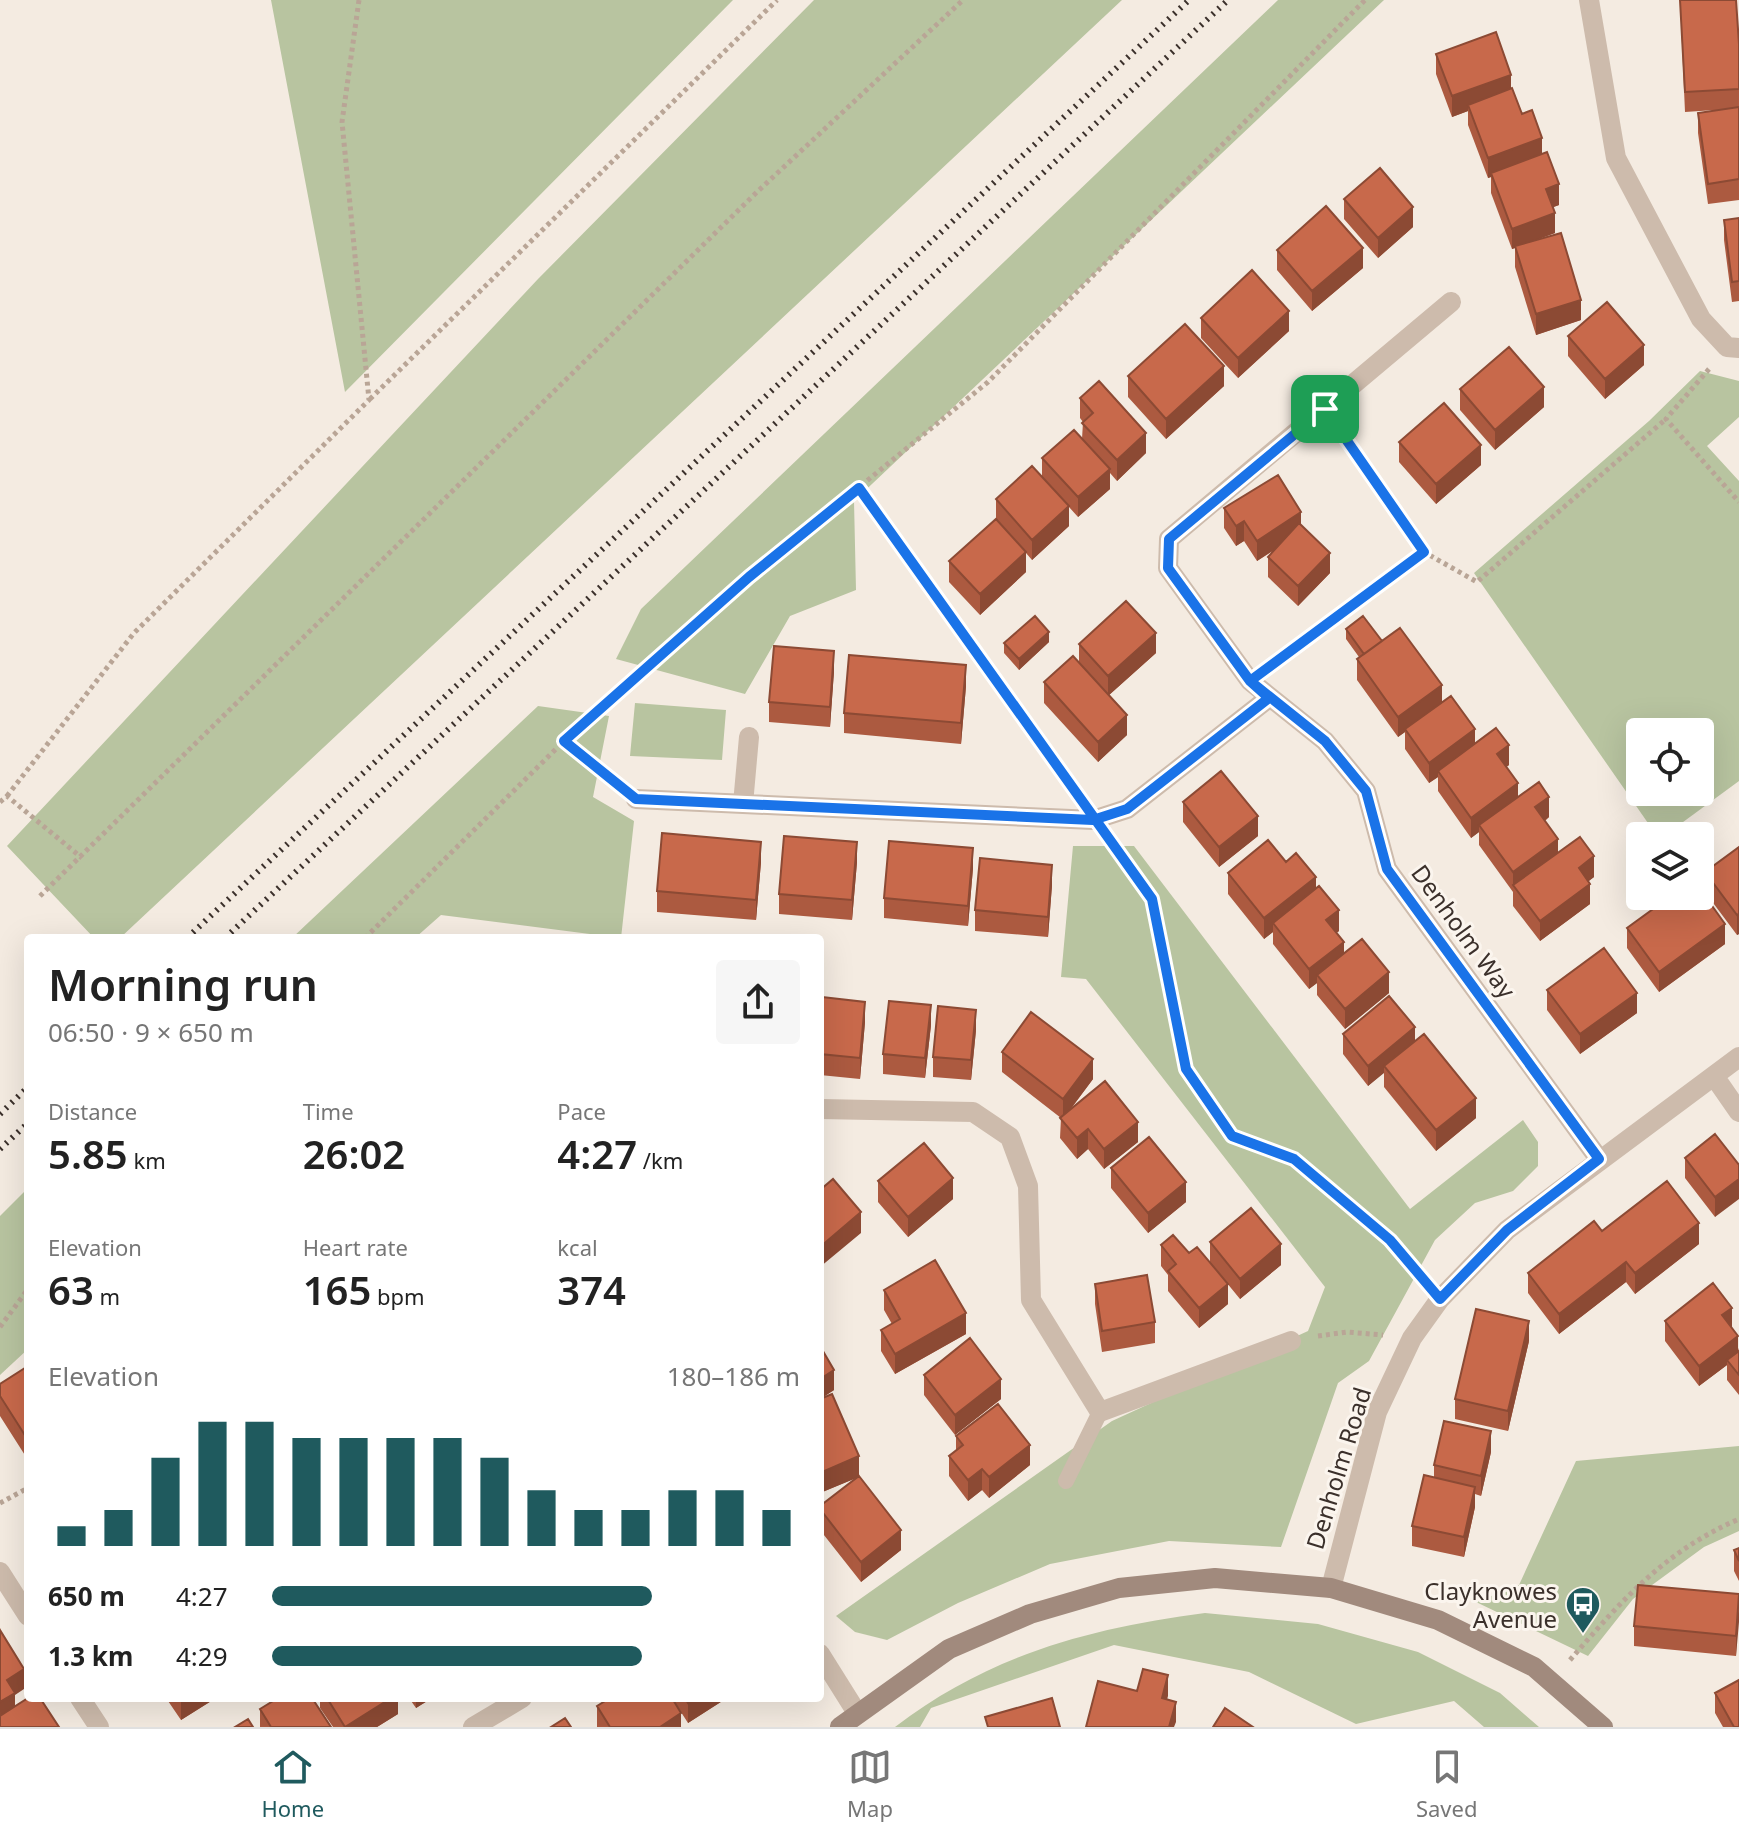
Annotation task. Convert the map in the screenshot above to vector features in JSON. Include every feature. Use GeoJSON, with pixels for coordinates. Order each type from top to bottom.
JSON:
{"type":"FeatureCollection","features":[{"type":"Feature","properties":{"kind":"street"},"geometry":{"type":"LineString","coordinates":[[1589,0],[1616,158],[1701,319],[1733,348]]}},
{"type":"Feature","properties":{"kind":"street","name":"Denholm Way"},"geometry":{"type":"LineString","coordinates":[[1451,302],[1169,539],[1168,568],[1250,681],[1325,741],[1366,791],[1387,869],[1599,1159]]}},
{"type":"Feature","properties":{"kind":"street"},"geometry":{"type":"LineString","coordinates":[[636,799],[1093,820],[1127,809],[1269,698]]}},
{"type":"Feature","properties":{"kind":"street"},"geometry":{"type":"LineString","coordinates":[[743,804],[749,737]]}},
{"type":"Feature","properties":{"kind":"street","name":"Denholm Road"},"geometry":{"type":"LineString","coordinates":[[1331,1588],[1377,1412],[1412,1338],[1440,1299],[1507,1230],[1739,1057]]}},
{"type":"Feature","properties":{"kind":"street"},"geometry":{"type":"LineString","coordinates":[[1714,1076],[1739,1112]]}},
{"type":"Feature","properties":{"kind":"street"},"geometry":{"type":"LineString","coordinates":[[824,1109],[973,1112],[1010,1137],[1028,1186],[1031,1300],[1100,1412],[1291,1341]]}},
{"type":"Feature","properties":{"kind":"street"},"geometry":{"type":"LineString","coordinates":[[0,1572],[24,1610]]}},
{"type":"Feature","properties":{"kind":"street"},"geometry":{"type":"LineString","coordinates":[[840,1727],[949,1649],[1030,1614],[1119,1588],[1215,1578],[1331,1588],[1438,1620],[1534,1667],[1603,1727]]}},
{"type":"Feature","properties":{"kind":"street"},"geometry":{"type":"LineString","coordinates":[[824,1660],[857,1713]]}},
{"type":"Feature","properties":{"kind":"street"},"geometry":{"type":"LineString","coordinates":[[83,1702],[99,1727]]}},
{"type":"Feature","properties":{"kind":"street"},"geometry":{"type":"LineString","coordinates":[[473,1727],[509,1702]]}},
{"type":"Feature","properties":{"kind":"lane"},"geometry":{"type":"LineString","coordinates":[[1066,1481],[1100,1412]]}},
{"type":"Feature","properties":{"kind":"path"},"geometry":{"type":"LineString","coordinates":[[359,0],[342,122],[369,400]]}},
{"type":"Feature","properties":{"kind":"path"},"geometry":{"type":"LineString","coordinates":[[0,802],[134,633],[777,0]]}},
{"type":"Feature","properties":{"kind":"path"},"geometry":{"type":"LineString","coordinates":[[40,896],[757,192],[963,0]]}},
{"type":"Feature","properties":{"kind":"path"},"geometry":{"type":"LineString","coordinates":[[369,934],[564,741],[749,577],[988,382],[1365,0]]}},
{"type":"Feature","properties":{"kind":"path"},"geometry":{"type":"LineString","coordinates":[[1325,409],[1424,552],[1477,582],[1666,419],[1733,348]]}},
{"type":"Feature","properties":{"kind":"path"},"geometry":{"type":"LineString","coordinates":[[1666,419],[1739,502]]}},
{"type":"Feature","properties":{"kind":"path"},"geometry":{"type":"LineString","coordinates":[[859,488],[1152,899],[1186,1069],[1232,1136],[1294,1159],[1390,1240],[1440,1299]]}},
{"type":"Feature","properties":{"kind":"path"},"geometry":{"type":"LineString","coordinates":[[1250,681],[1424,552]]}},
{"type":"Feature","properties":{"kind":"path"},"geometry":{"type":"LineString","coordinates":[[564,741],[636,799]]}},
{"type":"Feature","properties":{"kind":"path"},"geometry":{"type":"LineString","coordinates":[[7,796],[82,858]]}},
{"type":"Feature","properties":{"kind":"path"},"geometry":{"type":"LineString","coordinates":[[0,1327],[24,1294]]}},
{"type":"Feature","properties":{"kind":"path"},"geometry":{"type":"LineString","coordinates":[[1291,1341],[1347,1332],[1412,1338]]}},
{"type":"Feature","properties":{"kind":"path"},"geometry":{"type":"LineString","coordinates":[[0,1503],[24,1490]]}},
{"type":"Feature","properties":{"kind":"path"},"geometry":{"type":"LineString","coordinates":[[1534,1667],[1544,1648],[1568,1663],[1626,1595],[1698,1537],[1739,1519]]}},
{"type":"Feature","properties":{"kind":"green space"},"geometry":{"type":"Polygon","coordinates":[[[271,0],[733,0],[345,392],[271,0]]]}},
{"type":"Feature","properties":{"kind":"green space"},"geometry":{"type":"Polygon","coordinates":[[[814,0],[1122,0],[124,934],[90,934],[7,846],[538,279],[814,0]]]}},
{"type":"Feature","properties":{"kind":"green space"},"geometry":{"type":"Polygon","coordinates":[[[1278,0],[1384,0],[854,501],[856,590],[790,616],[745,694],[616,659],[641,609],[1278,0]]]}},
{"type":"Feature","properties":{"kind":"green space"},"geometry":{"type":"Polygon","coordinates":[[[1700,371],[1739,381],[1739,417],[1707,446],[1739,481],[1739,781],[1714,799],[1714,718],[1626,718],[1626,791],[1474,573],[1649,421],[1700,371]]]}},
{"type":"Feature","properties":{"kind":"green space"},"geometry":{"type":"Polygon","coordinates":[[[635,703],[726,710],[722,760],[630,756],[635,703]]]}},
{"type":"Feature","properties":{"kind":"green space"},"geometry":{"type":"Polygon","coordinates":[[[538,706],[609,716],[593,797],[634,821],[621,934],[590,934],[441,915],[420,934],[296,934],[538,706]]]}},
{"type":"Feature","properties":{"kind":"green space"},"geometry":{"type":"Polygon","coordinates":[[[1636,806],[1705,806],[1683,822],[1647,822],[1636,806]]]}},
{"type":"Feature","properties":{"kind":"green space"},"geometry":{"type":"Polygon","coordinates":[[[1073,846],[1134,846],[1410,1209],[1523,1120],[1538,1142],[1538,1166],[1513,1191],[1475,1203],[1435,1240],[1369,1361],[1338,1383],[1281,1547],[1169,1541],[1050,1564],[958,1603],[887,1640],[855,1632],[836,1616],[1112,1421],[1308,1331],[1325,1287],[1086,979],[1061,977],[1073,846]]]}},
{"type":"Feature","properties":{"kind":"green space"},"geometry":{"type":"Polygon","coordinates":[[[24,1192],[24,1353],[0,1375],[0,1216],[24,1192]]]}},
{"type":"Feature","properties":{"kind":"green space"},"geometry":{"type":"Polygon","coordinates":[[[1739,1446],[1739,1531],[1704,1547],[1633,1599],[1588,1656],[1476,1602],[1519,1585],[1576,1461],[1739,1446]]]}},
{"type":"Feature","properties":{"kind":"green space"},"geometry":{"type":"Polygon","coordinates":[[[1205,1613],[1318,1624],[1418,1652],[1500,1693],[1539,1727],[1484,1727],[1454,1701],[1356,1724],[1249,1672],[1114,1645],[931,1708],[920,1727],[895,1727],[967,1681],[1042,1649],[1121,1627],[1205,1613]]]}},
{"type":"Feature","properties":{"kind":"building"},"geometry":{"type":"Polygon","coordinates":[[[1680,0],[1736,0],[1739,89],[1685,92],[1680,0]]]}},
{"type":"Feature","properties":{"kind":"building"},"geometry":{"type":"Polygon","coordinates":[[[1496,32],[1511,75],[1452,96],[1436,54],[1496,32]]]}},
{"type":"Feature","properties":{"kind":"building"},"geometry":{"type":"Polygon","coordinates":[[[1512,88],[1522,114],[1532,110],[1542,138],[1488,158],[1468,105],[1512,88]]]}},
{"type":"Feature","properties":{"kind":"building"},"geometry":{"type":"Polygon","coordinates":[[[1739,107],[1739,179],[1708,184],[1698,113],[1739,107]]]}},
{"type":"Feature","properties":{"kind":"building"},"geometry":{"type":"Polygon","coordinates":[[[1547,152],[1559,184],[1546,189],[1555,213],[1512,229],[1491,173],[1547,152]]]}},
{"type":"Feature","properties":{"kind":"building"},"geometry":{"type":"Polygon","coordinates":[[[1380,168],[1413,207],[1378,238],[1344,199],[1380,168]]]}},
{"type":"Feature","properties":{"kind":"building"},"geometry":{"type":"Polygon","coordinates":[[[1326,206],[1363,248],[1312,291],[1277,250],[1326,206]]]}},
{"type":"Feature","properties":{"kind":"building"},"geometry":{"type":"Polygon","coordinates":[[[1739,218],[1739,281],[1732,282],[1724,220],[1739,218]]]}},
{"type":"Feature","properties":{"kind":"building"},"geometry":{"type":"Polygon","coordinates":[[[1561,233],[1581,300],[1536,314],[1515,246],[1561,233]]]}},
{"type":"Feature","properties":{"kind":"building"},"geometry":{"type":"Polygon","coordinates":[[[1252,270],[1289,311],[1238,358],[1201,318],[1252,270]]]}},
{"type":"Feature","properties":{"kind":"building"},"geometry":{"type":"Polygon","coordinates":[[[1607,302],[1644,345],[1605,379],[1568,336],[1607,302]]]}},
{"type":"Feature","properties":{"kind":"building"},"geometry":{"type":"Polygon","coordinates":[[[1185,324],[1224,366],[1166,419],[1128,376],[1185,324]]]}},
{"type":"Feature","properties":{"kind":"building"},"geometry":{"type":"Polygon","coordinates":[[[1509,347],[1544,387],[1495,430],[1460,389],[1509,347]]]}},
{"type":"Feature","properties":{"kind":"building"},"geometry":{"type":"Polygon","coordinates":[[[1099,381],[1146,433],[1117,460],[1082,423],[1093,413],[1080,398],[1099,381]]]}},
{"type":"Feature","properties":{"kind":"building"},"geometry":{"type":"Polygon","coordinates":[[[1444,403],[1481,445],[1436,484],[1399,442],[1444,403]]]}},
{"type":"Feature","properties":{"kind":"building"},"geometry":{"type":"Polygon","coordinates":[[[1074,430],[1110,469],[1078,497],[1042,458],[1074,430]]]}},
{"type":"Feature","properties":{"kind":"building"},"geometry":{"type":"Polygon","coordinates":[[[1032,466],[1069,506],[1032,540],[996,499],[1032,466]]]}},
{"type":"Feature","properties":{"kind":"building"},"geometry":{"type":"Polygon","coordinates":[[[1278,475],[1301,512],[1257,541],[1244,521],[1236,526],[1224,508],[1278,475]]]}},
{"type":"Feature","properties":{"kind":"building"},"geometry":{"type":"Polygon","coordinates":[[[996,519],[1026,552],[980,594],[949,561],[996,519]]]}},
{"type":"Feature","properties":{"kind":"building"},"geometry":{"type":"Polygon","coordinates":[[[1299,523],[1330,553],[1298,586],[1268,557],[1299,523]]]}},
{"type":"Feature","properties":{"kind":"building"},"geometry":{"type":"Polygon","coordinates":[[[1126,601],[1156,633],[1108,676],[1079,644],[1126,601]]]}},
{"type":"Feature","properties":{"kind":"building"},"geometry":{"type":"Polygon","coordinates":[[[1035,616],[1049,632],[1019,659],[1004,643],[1035,616]]]}},
{"type":"Feature","properties":{"kind":"building"},"geometry":{"type":"Polygon","coordinates":[[[1363,616],[1382,641],[1364,654],[1346,629],[1363,616]]]}},
{"type":"Feature","properties":{"kind":"building"},"geometry":{"type":"Polygon","coordinates":[[[1400,628],[1442,685],[1398,717],[1357,659],[1400,628]]]}},
{"type":"Feature","properties":{"kind":"building"},"geometry":{"type":"Polygon","coordinates":[[[774,646],[834,651],[830,707],[769,702],[774,646]]]}},
{"type":"Feature","properties":{"kind":"building"},"geometry":{"type":"Polygon","coordinates":[[[849,655],[966,665],[961,723],[844,713],[849,655]]]}},
{"type":"Feature","properties":{"kind":"building"},"geometry":{"type":"Polygon","coordinates":[[[1073,656],[1127,715],[1098,742],[1044,682],[1073,656]]]}},
{"type":"Feature","properties":{"kind":"building"},"geometry":{"type":"Polygon","coordinates":[[[1451,696],[1475,729],[1429,763],[1405,729],[1451,696]]]}},
{"type":"Feature","properties":{"kind":"building"},"geometry":{"type":"Polygon","coordinates":[[[1496,728],[1509,745],[1497,754],[1518,783],[1471,818],[1438,771],[1496,728]]]}},
{"type":"Feature","properties":{"kind":"building"},"geometry":{"type":"Polygon","coordinates":[[[1221,771],[1258,816],[1219,847],[1183,802],[1221,771]]]}},
{"type":"Feature","properties":{"kind":"building"},"geometry":{"type":"Polygon","coordinates":[[[1539,782],[1549,797],[1535,807],[1558,839],[1513,872],[1479,825],[1539,782]]]}},
{"type":"Feature","properties":{"kind":"building"},"geometry":{"type":"Polygon","coordinates":[[[662,833],[761,842],[756,900],[657,891],[662,833]]]}},
{"type":"Feature","properties":{"kind":"building"},"geometry":{"type":"Polygon","coordinates":[[[784,836],[857,842],[852,900],[779,894],[784,836]]]}},
{"type":"Feature","properties":{"kind":"building"},"geometry":{"type":"Polygon","coordinates":[[[1580,837],[1594,856],[1579,868],[1590,884],[1540,921],[1513,885],[1580,837]]]}},
{"type":"Feature","properties":{"kind":"building"},"geometry":{"type":"Polygon","coordinates":[[[1268,840],[1286,862],[1296,853],[1316,877],[1264,918],[1228,873],[1268,840]]]}},
{"type":"Feature","properties":{"kind":"building"},"geometry":{"type":"Polygon","coordinates":[[[889,841],[973,848],[968,906],[884,898],[889,841]]]}},
{"type":"Feature","properties":{"kind":"building"},"geometry":{"type":"Polygon","coordinates":[[[1739,847],[1737,915],[1714,884],[1714,865],[1739,847]]]}},
{"type":"Feature","properties":{"kind":"building"},"geometry":{"type":"Polygon","coordinates":[[[980,858],[1052,865],[1048,917],[975,910],[980,858]]]}},
{"type":"Feature","properties":{"kind":"building"},"geometry":{"type":"Polygon","coordinates":[[[1319,886],[1339,910],[1326,920],[1344,942],[1309,969],[1273,923],[1319,886]]]}},
{"type":"Feature","properties":{"kind":"building"},"geometry":{"type":"Polygon","coordinates":[[[1714,909],[1725,924],[1659,972],[1627,928],[1652,910],[1714,909]]]}},
{"type":"Feature","properties":{"kind":"building"},"geometry":{"type":"Polygon","coordinates":[[[1362,939],[1389,972],[1345,1009],[1317,975],[1362,939]]]}},
{"type":"Feature","properties":{"kind":"building"},"geometry":{"type":"Polygon","coordinates":[[[1604,948],[1637,993],[1580,1034],[1547,990],[1604,948]]]}},
{"type":"Feature","properties":{"kind":"building"},"geometry":{"type":"Polygon","coordinates":[[[1389,996],[1415,1027],[1368,1066],[1343,1034],[1389,996]]]}},
{"type":"Feature","properties":{"kind":"building"},"geometry":{"type":"Polygon","coordinates":[[[824,997],[865,1002],[860,1058],[824,1054],[824,997]]]}},
{"type":"Feature","properties":{"kind":"building"},"geometry":{"type":"Polygon","coordinates":[[[889,1001],[931,1005],[925,1058],[883,1054],[889,1001]]]}},
{"type":"Feature","properties":{"kind":"building"},"geometry":{"type":"Polygon","coordinates":[[[938,1006],[976,1010],[971,1060],[933,1057],[938,1006]]]}},
{"type":"Feature","properties":{"kind":"building"},"geometry":{"type":"Polygon","coordinates":[[[1031,1012],[1093,1059],[1063,1099],[1002,1052],[1031,1012]]]}},
{"type":"Feature","properties":{"kind":"building"},"geometry":{"type":"Polygon","coordinates":[[[1424,1034],[1476,1098],[1436,1130],[1384,1066],[1424,1034]]]}},
{"type":"Feature","properties":{"kind":"building"},"geometry":{"type":"Polygon","coordinates":[[[1105,1081],[1138,1122],[1104,1149],[1088,1129],[1077,1138],[1060,1118],[1105,1081]]]}},
{"type":"Feature","properties":{"kind":"building"},"geometry":{"type":"Polygon","coordinates":[[[1715,1134],[1739,1165],[1739,1179],[1715,1197],[1685,1158],[1715,1134]]]}},
{"type":"Feature","properties":{"kind":"building"},"geometry":{"type":"Polygon","coordinates":[[[1149,1137],[1186,1182],[1148,1213],[1111,1168],[1149,1137]]]}},
{"type":"Feature","properties":{"kind":"building"},"geometry":{"type":"Polygon","coordinates":[[[924,1143],[953,1178],[908,1217],[878,1181],[924,1143]]]}},
{"type":"Feature","properties":{"kind":"building"},"geometry":{"type":"Polygon","coordinates":[[[833,1179],[861,1212],[824,1244],[824,1187],[833,1179]]]}},
{"type":"Feature","properties":{"kind":"building"},"geometry":{"type":"Polygon","coordinates":[[[1667,1181],[1699,1223],[1635,1273],[1626,1262],[1559,1314],[1528,1273],[1594,1221],[1602,1231],[1667,1181]]]}},
{"type":"Feature","properties":{"kind":"building"},"geometry":{"type":"Polygon","coordinates":[[[1251,1208],[1281,1244],[1240,1279],[1210,1242],[1251,1208]]]}},
{"type":"Feature","properties":{"kind":"building"},"geometry":{"type":"Polygon","coordinates":[[[1173,1235],[1189,1253],[1197,1247],[1228,1284],[1199,1308],[1168,1271],[1176,1264],[1161,1245],[1173,1235]]]}},
{"type":"Feature","properties":{"kind":"building"},"geometry":{"type":"Polygon","coordinates":[[[935,1260],[966,1313],[895,1354],[881,1330],[900,1319],[884,1290],[935,1260]]]}},
{"type":"Feature","properties":{"kind":"building"},"geometry":{"type":"Polygon","coordinates":[[[1147,1275],[1155,1322],[1102,1331],[1095,1284],[1147,1275]]]}},
{"type":"Feature","properties":{"kind":"building"},"geometry":{"type":"Polygon","coordinates":[[[1713,1283],[1732,1308],[1722,1315],[1738,1336],[1699,1366],[1665,1321],[1713,1283]]]}},
{"type":"Feature","properties":{"kind":"building"},"geometry":{"type":"Polygon","coordinates":[[[1476,1309],[1529,1321],[1508,1411],[1455,1399],[1476,1309]]]}},
{"type":"Feature","properties":{"kind":"building"},"geometry":{"type":"Polygon","coordinates":[[[970,1338],[1001,1379],[955,1415],[924,1375],[970,1338]]]}},
{"type":"Feature","properties":{"kind":"building"},"geometry":{"type":"Polygon","coordinates":[[[1739,1351],[1739,1375],[1727,1360],[1739,1351]]]}},
{"type":"Feature","properties":{"kind":"building"},"geometry":{"type":"Polygon","coordinates":[[[824,1353],[834,1370],[824,1376],[824,1353]]]}},
{"type":"Feature","properties":{"kind":"building"},"geometry":{"type":"Polygon","coordinates":[[[24,1369],[24,1434],[0,1396],[0,1384],[24,1369]]]}},
{"type":"Feature","properties":{"kind":"building"},"geometry":{"type":"Polygon","coordinates":[[[832,1394],[859,1456],[824,1471],[824,1397],[832,1394]]]}},
{"type":"Feature","properties":{"kind":"building"},"geometry":{"type":"Polygon","coordinates":[[[998,1404],[1030,1445],[989,1477],[982,1469],[968,1480],[949,1456],[963,1445],[956,1436],[998,1404]]]}},
{"type":"Feature","properties":{"kind":"building"},"geometry":{"type":"Polygon","coordinates":[[[1444,1421],[1491,1431],[1481,1476],[1434,1465],[1444,1421]]]}},
{"type":"Feature","properties":{"kind":"building"},"geometry":{"type":"Polygon","coordinates":[[[1424,1475],[1475,1487],[1464,1537],[1412,1526],[1424,1475]]]}},
{"type":"Feature","properties":{"kind":"building"},"geometry":{"type":"Polygon","coordinates":[[[859,1476],[901,1530],[861,1562],[824,1514],[824,1503],[859,1476]]]}},
{"type":"Feature","properties":{"kind":"building"},"geometry":{"type":"Polygon","coordinates":[[[1638,1585],[1739,1594],[1736,1636],[1634,1626],[1638,1585]]]}},
{"type":"Feature","properties":{"kind":"building"},"geometry":{"type":"Polygon","coordinates":[[[0,1630],[24,1669],[7,1680],[15,1693],[0,1702],[0,1630]]]}},
{"type":"Feature","properties":{"kind":"building"},"geometry":{"type":"Polygon","coordinates":[[[1143,1669],[1168,1675],[1162,1698],[1176,1702],[1169,1727],[1086,1727],[1098,1681],[1137,1691],[1143,1669]]]}},
{"type":"Feature","properties":{"kind":"building"},"geometry":{"type":"Polygon","coordinates":[[[1739,1680],[1739,1727],[1734,1727],[1715,1693],[1739,1680]]]}},
{"type":"Feature","properties":{"kind":"building"},"geometry":{"type":"Polygon","coordinates":[[[1052,1698],[1060,1727],[988,1727],[985,1717],[1052,1698]]]}},
{"type":"Feature","properties":{"kind":"building"},"geometry":{"type":"Polygon","coordinates":[[[24,1701],[43,1702],[59,1727],[0,1727],[0,1716],[24,1701]]]}},
{"type":"Feature","properties":{"kind":"building"},"geometry":{"type":"Polygon","coordinates":[[[271,1702],[315,1702],[331,1727],[271,1727],[260,1709],[271,1702]]]}},
{"type":"Feature","properties":{"kind":"building"},"geometry":{"type":"Polygon","coordinates":[[[329,1702],[385,1702],[345,1727],[329,1702]]]}},
{"type":"Feature","properties":{"kind":"building"},"geometry":{"type":"Polygon","coordinates":[[[604,1702],[674,1702],[681,1713],[660,1727],[610,1727],[597,1706],[604,1702]]]}},
{"type":"Feature","properties":{"kind":"building"},"geometry":{"type":"Polygon","coordinates":[[[1225,1708],[1253,1727],[1213,1727],[1225,1708]]]}},
{"type":"Feature","properties":{"kind":"building"},"geometry":{"type":"Polygon","coordinates":[[[565,1718],[571,1727],[551,1727],[565,1718]]]}},
{"type":"Feature","properties":{"kind":"building"},"geometry":{"type":"Polygon","coordinates":[[[248,1719],[253,1727],[235,1727],[248,1719]]]}},
{"type":"Feature","properties":{"kind":"railway"},"geometry":{"type":"LineString","coordinates":[[191,934],[1189,0]]}},
{"type":"Feature","properties":{"kind":"railway"},"geometry":{"type":"LineString","coordinates":[[229,934],[1228,0]]}},
{"type":"Feature","properties":{"kind":"railway"},"geometry":{"type":"LineString","coordinates":[[0,1114],[24,1091]]}},
{"type":"Feature","properties":{"kind":"railway"},"geometry":{"type":"LineString","coordinates":[[0,1149],[24,1127]]}},
{"type":"Feature","properties":{"kind":"place","name":"Clayknowes Avenue"},"geometry":{"type":"Point","coordinates":[1583,1635]}},
{"type":"Feature","properties":{"kind":"route"},"geometry":{"type":"LineString","coordinates":[[1325,409],[1169,539],[1168,568],[1250,681],[1269,698],[1127,809],[1093,820],[636,799],[564,741],[749,577],[859,488],[1093,820],[1152,899],[1186,1069],[1232,1136],[1294,1159],[1390,1240],[1440,1299],[1507,1230],[1599,1159],[1387,869],[1366,791],[1325,741],[1250,681],[1424,552],[1325,409]]}}]}
